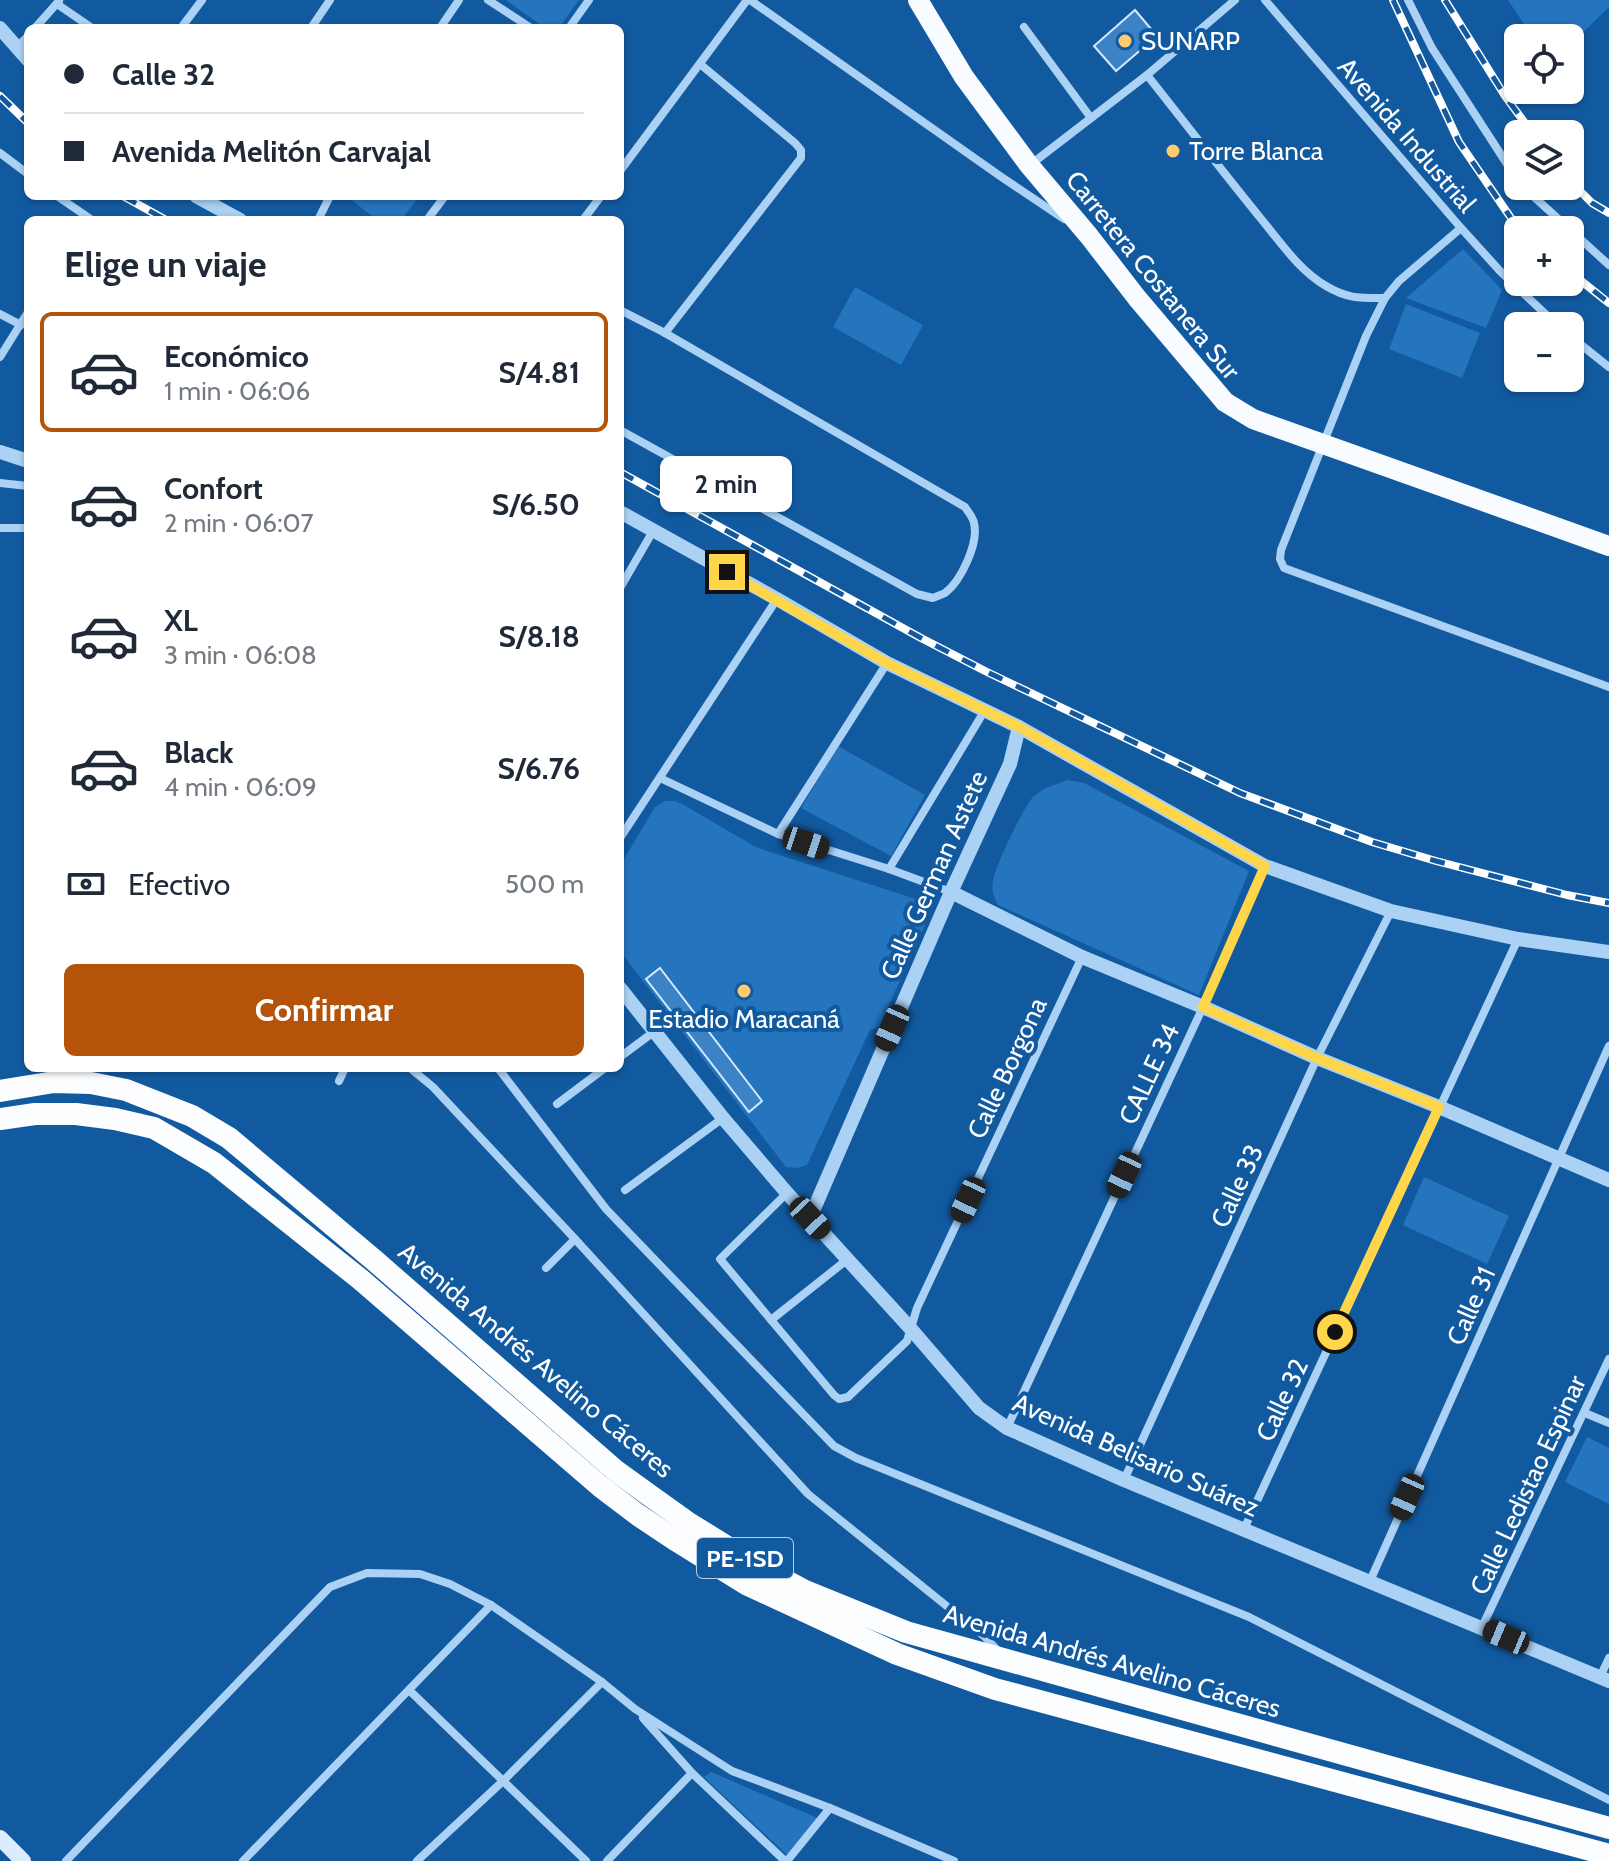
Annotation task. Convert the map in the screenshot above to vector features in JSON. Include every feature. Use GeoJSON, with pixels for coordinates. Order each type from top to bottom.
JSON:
{"type":"FeatureCollection","features":[{"type":"Feature","properties":{"kind":"highway","name":"Avenida Andrés Avelino Cáceres"},"geometry":{"type":"LineString","coordinates":[[0,1091],[54,1082],[91,1083],[126,1090],[192,1116],[229,1138],[616,1471],[687,1522],[805,1591],[906,1632],[1609,1828]]}},
{"type":"Feature","properties":{"kind":"highway","name":"Avenida Andrés Avelino Cáceres"},"geometry":{"type":"LineString","coordinates":[[0,1119],[35,1114],[76,1114],[115,1119],[154,1128],[214,1163],[360,1279],[601,1487],[638,1515],[746,1584],[797,1609],[897,1654],[995,1689],[1609,1855]]}},
{"type":"Feature","properties":{"kind":"main road","name":"Carretera Costanera Sur"},"geometry":{"type":"LineString","coordinates":[[918,0],[964,77],[1029,165],[1225,402],[1253,419],[1609,546]]}},
{"type":"Feature","properties":{"kind":"main road"},"geometry":{"type":"LineString","coordinates":[[0,1838],[23,1861]]}},
{"type":"Feature","properties":{"kind":"street"},"geometry":{"type":"LineString","coordinates":[[184,24],[202,0]]}},
{"type":"Feature","properties":{"kind":"street"},"geometry":{"type":"LineString","coordinates":[[314,24],[330,0]]}},
{"type":"Feature","properties":{"kind":"street"},"geometry":{"type":"LineString","coordinates":[[443,24],[459,0]]}},
{"type":"Feature","properties":{"kind":"street"},"geometry":{"type":"LineString","coordinates":[[488,0],[525,24]]}},
{"type":"Feature","properties":{"kind":"street"},"geometry":{"type":"LineString","coordinates":[[572,24],[589,0]]}},
{"type":"Feature","properties":{"kind":"street"},"geometry":{"type":"LineString","coordinates":[[624,166],[749,0],[1089,236]]}},
{"type":"Feature","properties":{"kind":"street"},"geometry":{"type":"LineString","coordinates":[[1029,165],[1147,75],[1235,0]]}},
{"type":"Feature","properties":{"kind":"street","name":"Avenida Industrial"},"geometry":{"type":"LineString","coordinates":[[1265,0],[1461,228],[1543,312]]}},
{"type":"Feature","properties":{"kind":"street"},"geometry":{"type":"LineString","coordinates":[[1408,0],[1432,48],[1504,159]]}},
{"type":"Feature","properties":{"kind":"street"},"geometry":{"type":"LineString","coordinates":[[39,24],[58,2],[87,24]]}},
{"type":"Feature","properties":{"kind":"street"},"geometry":{"type":"LineString","coordinates":[[1024,27],[1091,118]]}},
{"type":"Feature","properties":{"kind":"street"},"geometry":{"type":"LineString","coordinates":[[0,28],[24,55]]}},
{"type":"Feature","properties":{"kind":"street"},"geometry":{"type":"LineString","coordinates":[[17,47],[24,40]]}},
{"type":"Feature","properties":{"kind":"street"},"geometry":{"type":"LineString","coordinates":[[665,333],[801,158],[801,150],[795,143],[700,64]]}},
{"type":"Feature","properties":{"kind":"street"},"geometry":{"type":"LineString","coordinates":[[1147,75],[1238,191],[1310,275],[1327,287],[1353,298],[1385,298]]}},
{"type":"Feature","properties":{"kind":"street"},"geometry":{"type":"LineString","coordinates":[[0,153],[24,171]]}},
{"type":"Feature","properties":{"kind":"street"},"geometry":{"type":"LineString","coordinates":[[62,200],[82,216]]}},
{"type":"Feature","properties":{"kind":"street"},"geometry":{"type":"LineString","coordinates":[[203,200],[233,216]]}},
{"type":"Feature","properties":{"kind":"street"},"geometry":{"type":"LineString","coordinates":[[1537,200],[1609,265]]}},
{"type":"Feature","properties":{"kind":"street"},"geometry":{"type":"LineString","coordinates":[[1461,228],[1399,281],[1385,298],[1366,336],[1280,559],[1284,568],[1609,687]]}},
{"type":"Feature","properties":{"kind":"street"},"geometry":{"type":"LineString","coordinates":[[624,312],[965,507],[974,521],[976,540],[946,592],[933,598],[917,594],[624,432]]}},
{"type":"Feature","properties":{"kind":"street"},"geometry":{"type":"LineString","coordinates":[[0,314],[21,325]]}},
{"type":"Feature","properties":{"kind":"street"},"geometry":{"type":"LineString","coordinates":[[0,357],[24,319]]}},
{"type":"Feature","properties":{"kind":"street"},"geometry":{"type":"LineString","coordinates":[[1584,347],[1609,367]]}},
{"type":"Feature","properties":{"kind":"street"},"geometry":{"type":"LineString","coordinates":[[0,452],[24,460]]}},
{"type":"Feature","properties":{"kind":"street"},"geometry":{"type":"LineString","coordinates":[[0,483],[24,486]]}},
{"type":"Feature","properties":{"kind":"street"},"geometry":{"type":"LineString","coordinates":[[624,514],[887,663],[1019,727],[1265,866],[1391,911],[1518,939],[1609,952]]}},
{"type":"Feature","properties":{"kind":"street"},"geometry":{"type":"LineString","coordinates":[[0,528],[24,528]]}},
{"type":"Feature","properties":{"kind":"street"},"geometry":{"type":"LineString","coordinates":[[624,581],[653,531]]}},
{"type":"Feature","properties":{"kind":"street"},"geometry":{"type":"LineString","coordinates":[[624,832],[777,599]]}},
{"type":"Feature","properties":{"kind":"street"},"geometry":{"type":"LineString","coordinates":[[778,834],[887,663]]}},
{"type":"Feature","properties":{"kind":"street"},"geometry":{"type":"LineString","coordinates":[[889,869],[985,710]]}},
{"type":"Feature","properties":{"kind":"street","name":"Calle German Astete"},"geometry":{"type":"LineString","coordinates":[[810,1218],[1010,764],[1019,727]]}},
{"type":"Feature","properties":{"kind":"street"},"geometry":{"type":"LineString","coordinates":[[660,778],[778,834],[951,892],[1082,957],[1609,1180]]}},
{"type":"Feature","properties":{"kind":"street","name":"CALLE 34"},"geometry":{"type":"LineString","coordinates":[[1007,1428],[1203,1007],[1265,866]]}},
{"type":"Feature","properties":{"kind":"street","name":"Calle 33"},"geometry":{"type":"LineString","coordinates":[[1124,1480],[1317,1058],[1391,911]]}},
{"type":"Feature","properties":{"kind":"street","name":"Calle 32"},"geometry":{"type":"LineString","coordinates":[[1244,1529],[1518,939]]}},
{"type":"Feature","properties":{"kind":"street","name":"Calle Borgona"},"geometry":{"type":"LineString","coordinates":[[771,1320],[839,1399],[848,1397],[907,1341],[917,1308],[1082,957]]}},
{"type":"Feature","properties":{"kind":"street","name":"Avenida Belisario Suárez"},"geometry":{"type":"LineString","coordinates":[[624,993],[787,1193],[979,1408],[1007,1428],[1124,1480],[1605,1679]]}},
{"type":"Feature","properties":{"kind":"street"},"geometry":{"type":"LineString","coordinates":[[624,1054],[655,1031]]}},
{"type":"Feature","properties":{"kind":"street","name":"Calle 31"},"geometry":{"type":"LineString","coordinates":[[1370,1581],[1609,1046]]}},
{"type":"Feature","properties":{"kind":"street"},"geometry":{"type":"LineString","coordinates":[[339,1081],[343,1072]]}},
{"type":"Feature","properties":{"kind":"street"},"geometry":{"type":"LineString","coordinates":[[415,1072],[433,1087],[575,1239],[808,1494],[985,1637],[999,1652],[1001,1660]]}},
{"type":"Feature","properties":{"kind":"street"},"geometry":{"type":"LineString","coordinates":[[501,1072],[606,1209],[834,1446],[870,1464],[1249,1617],[1609,1800]]}},
{"type":"Feature","properties":{"kind":"street"},"geometry":{"type":"LineString","coordinates":[[557,1104],[600,1072]]}},
{"type":"Feature","properties":{"kind":"street"},"geometry":{"type":"LineString","coordinates":[[625,1190],[723,1118]]}},
{"type":"Feature","properties":{"kind":"street"},"geometry":{"type":"LineString","coordinates":[[787,1193],[720,1259],[771,1320],[848,1259]]}},
{"type":"Feature","properties":{"kind":"street"},"geometry":{"type":"LineString","coordinates":[[546,1268],[575,1239]]}},
{"type":"Feature","properties":{"kind":"street","name":"Calle Ledistao Espinar"},"geometry":{"type":"LineString","coordinates":[[1482,1627],[1609,1359]]}},
{"type":"Feature","properties":{"kind":"street"},"geometry":{"type":"LineString","coordinates":[[1585,1413],[1609,1423]]}},
{"type":"Feature","properties":{"kind":"street"},"geometry":{"type":"LineString","coordinates":[[66,1861],[330,1587],[367,1573],[420,1574],[450,1584],[491,1605],[602,1682],[635,1709],[732,1771],[830,1808],[954,1861]]}},
{"type":"Feature","properties":{"kind":"street"},"geometry":{"type":"LineString","coordinates":[[243,1861],[491,1605]]}},
{"type":"Feature","properties":{"kind":"street"},"geometry":{"type":"LineString","coordinates":[[1605,1679],[1609,1658]]}},
{"type":"Feature","properties":{"kind":"street"},"geometry":{"type":"LineString","coordinates":[[417,1861],[602,1682]]}},
{"type":"Feature","properties":{"kind":"street"},"geometry":{"type":"LineString","coordinates":[[409,1690],[586,1861]]}},
{"type":"Feature","properties":{"kind":"street"},"geometry":{"type":"LineString","coordinates":[[635,1709],[692,1773],[786,1861],[830,1808]]}},
{"type":"Feature","properties":{"kind":"street"},"geometry":{"type":"LineString","coordinates":[[607,1861],[692,1773]]}},
{"type":"Feature","properties":{"kind":"shaded area"},"geometry":{"type":"Polygon","coordinates":[[[506,0],[579,0],[562,24],[539,24],[506,0]]]}},
{"type":"Feature","properties":{"kind":"shaded area"},"geometry":{"type":"Polygon","coordinates":[[[1508,0],[1609,0],[1609,7],[1584,31],[1584,24],[1524,24],[1508,0]]]}},
{"type":"Feature","properties":{"kind":"shaded area"},"geometry":{"type":"Polygon","coordinates":[[[352,200],[417,200],[404,216],[372,216],[352,200]]]}},
{"type":"Feature","properties":{"kind":"shaded area"},"geometry":{"type":"Polygon","coordinates":[[[1463,249],[1502,290],[1486,328],[1406,298],[1463,249]]]}},
{"type":"Feature","properties":{"kind":"shaded area"},"geometry":{"type":"Polygon","coordinates":[[[855,287],[923,325],[901,365],[833,327],[855,287]]]}},
{"type":"Feature","properties":{"kind":"shaded area"},"geometry":{"type":"Polygon","coordinates":[[[1406,304],[1480,333],[1462,378],[1389,349],[1406,304]]]}},
{"type":"Feature","properties":{"kind":"shaded area"},"geometry":{"type":"Polygon","coordinates":[[[838,746],[925,795],[891,856],[801,808],[838,746]]]}},
{"type":"Feature","properties":{"kind":"shaded area"},"geometry":{"type":"Polygon","coordinates":[[[1068,780],[1084,783],[1249,871],[1199,995],[998,905],[992,885],[995,873],[1029,802],[1038,793],[1068,780]]]}},
{"type":"Feature","properties":{"kind":"shaded area","name":"Estadio Maracaná"},"geometry":{"type":"Polygon","coordinates":[[[665,801],[675,801],[754,846],[925,902],[929,906],[930,914],[879,1027],[870,1030],[807,1165],[786,1167],[624,956],[624,859],[655,807],[665,801]]]}},
{"type":"Feature","properties":{"kind":"shaded area"},"geometry":{"type":"Polygon","coordinates":[[[1424,1177],[1509,1216],[1487,1264],[1403,1225],[1424,1177]]]}},
{"type":"Feature","properties":{"kind":"shaded area"},"geometry":{"type":"Polygon","coordinates":[[[1587,1437],[1609,1448],[1609,1504],[1565,1482],[1587,1437]]]}},
{"type":"Feature","properties":{"kind":"shaded area"},"geometry":{"type":"Polygon","coordinates":[[[711,1772],[822,1820],[787,1855],[704,1777],[711,1772]]]}},
{"type":"Feature","properties":{"kind":"building","name":"SUNARP"},"geometry":{"type":"Polygon","coordinates":[[[1135,10],[1157,36],[1116,71],[1094,46],[1135,10]]]}},
{"type":"Feature","properties":{"kind":"building"},"geometry":{"type":"Polygon","coordinates":[[[660,968],[762,1101],[749,1112],[646,979],[660,968]]]}},
{"type":"Feature","properties":{"kind":"railway"},"geometry":{"type":"LineString","coordinates":[[1393,0],[1459,142],[1510,216]]}},
{"type":"Feature","properties":{"kind":"railway"},"geometry":{"type":"LineString","coordinates":[[1445,0],[1523,120]]}},
{"type":"Feature","properties":{"kind":"railway"},"geometry":{"type":"LineString","coordinates":[[0,96],[24,119]]}},
{"type":"Feature","properties":{"kind":"railway"},"geometry":{"type":"LineString","coordinates":[[1584,195],[1609,213]]}},
{"type":"Feature","properties":{"kind":"railway"},"geometry":{"type":"LineString","coordinates":[[130,200],[159,216]]}},
{"type":"Feature","properties":{"kind":"railway"},"geometry":{"type":"LineString","coordinates":[[1584,283],[1609,303]]}},
{"type":"Feature","properties":{"kind":"railway"},"geometry":{"type":"LineString","coordinates":[[624,474],[921,638],[1240,793],[1372,842],[1567,895],[1609,903]]}},
{"type":"Feature","properties":{"kind":"place","name":"SUNARP"},"geometry":{"type":"Point","coordinates":[1125,41]}},
{"type":"Feature","properties":{"kind":"place","name":"Torre Blanca"},"geometry":{"type":"Point","coordinates":[1173,151]}},
{"type":"Feature","properties":{"kind":"place","name":"Estadio Maracaná"},"geometry":{"type":"Point","coordinates":[744,991]}},
{"type":"Feature","properties":{"kind":"route"},"geometry":{"type":"LineString","coordinates":[[727,572],[887,663],[1019,727],[1265,866],[1203,1007],[1317,1058],[1439,1107],[1335,1332]]}}]}
